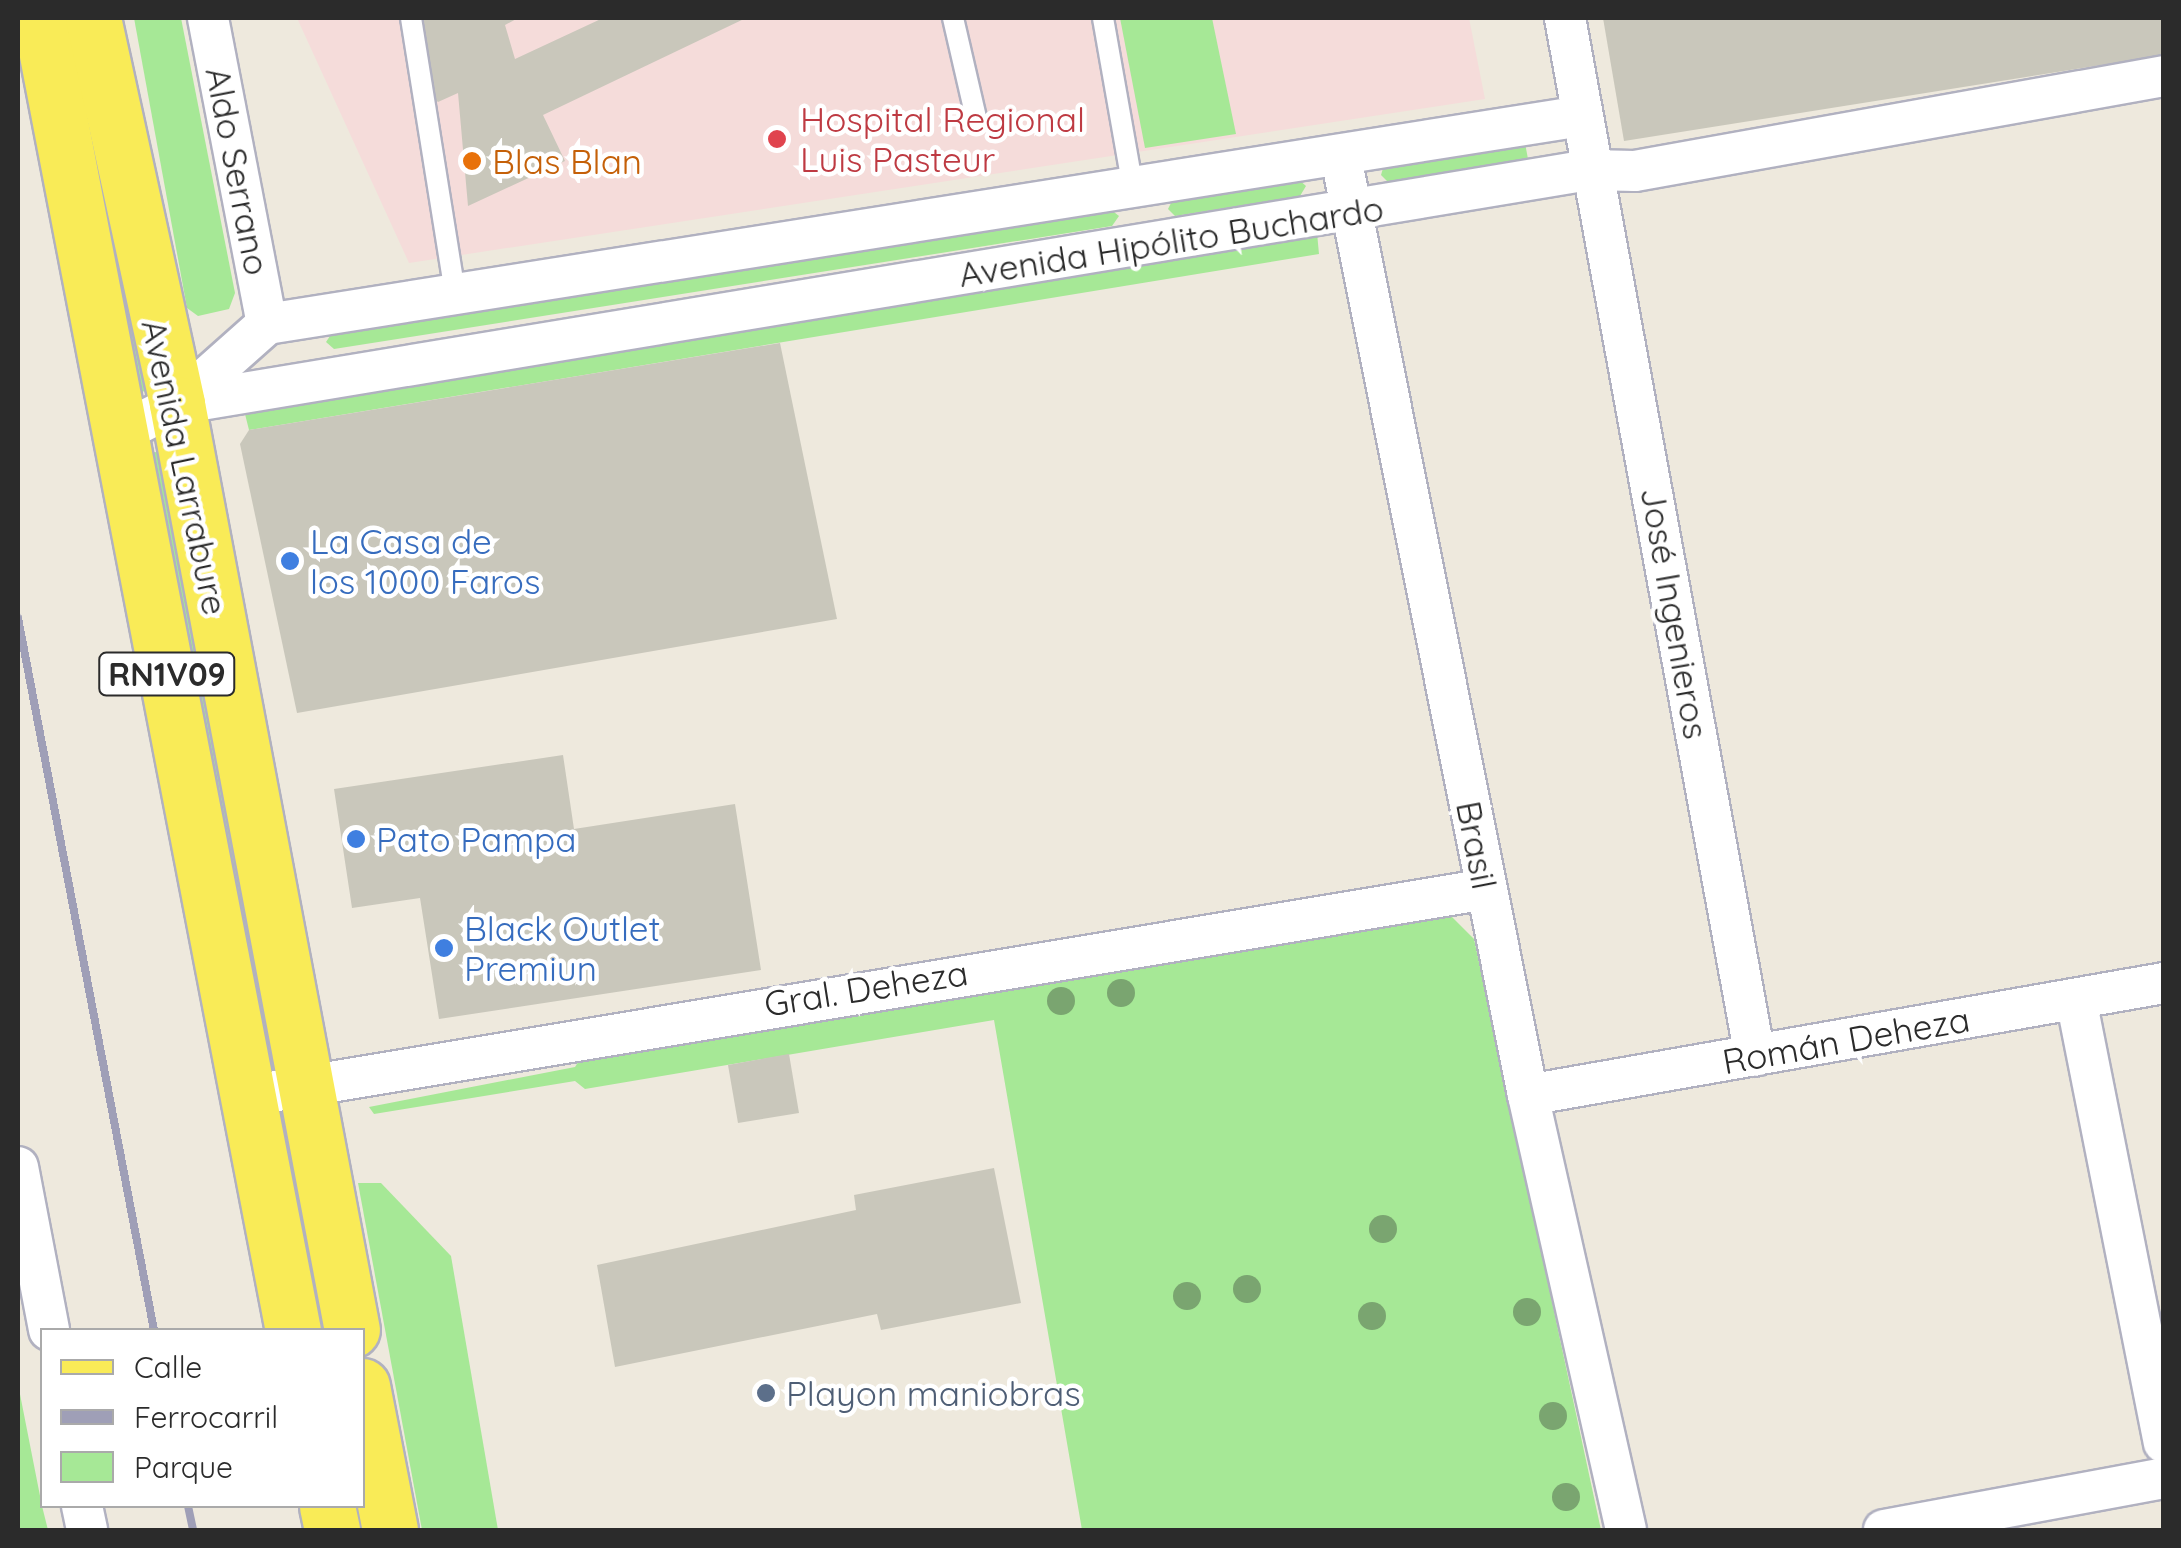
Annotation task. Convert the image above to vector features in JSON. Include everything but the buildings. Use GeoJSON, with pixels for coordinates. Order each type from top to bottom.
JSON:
{"type":"FeatureCollection","features":[{"type":"Feature","properties":{"kind":"main road","name":"Avenida Larrabure"},"geometry":{"type":"LineString","coordinates":[[40,18],[293,1328]]}},
{"type":"Feature","properties":{"kind":"main road","name":"Avenida Larrabure"},"geometry":{"type":"LineString","coordinates":[[93,18],[178,404],[352,1328]]}},
{"type":"Feature","properties":{"kind":"main road"},"geometry":{"type":"LineString","coordinates":[[365,1401],[390,1530]]}},
{"type":"Feature","properties":{"kind":"street","name":"Aldo Serrano"},"geometry":{"type":"LineString","coordinates":[[208,18],[268,324]]}},
{"type":"Feature","properties":{"kind":"street"},"geometry":{"type":"LineString","coordinates":[[1565,18],[1590,170]]}},
{"type":"Feature","properties":{"kind":"street","name":"Avenida Hipólito Buchardo"},"geometry":{"type":"LineString","coordinates":[[178,404],[1590,170],[1635,171],[2164,76]]}},
{"type":"Feature","properties":{"kind":"street","name":"Avenida Hipólito Buchardo"},"geometry":{"type":"LineString","coordinates":[[268,324],[1582,116]]}},
{"type":"Feature","properties":{"kind":"street","name":"Brasil"},"geometry":{"type":"LineString","coordinates":[[1341,157],[1528,1095],[1626,1530]]}},
{"type":"Feature","properties":{"kind":"street","name":"José Ingenieros"},"geometry":{"type":"LineString","coordinates":[[1590,170],[1755,1056]]}},
{"type":"Feature","properties":{"kind":"street"},"geometry":{"type":"LineString","coordinates":[[1133,188],[1147,244]]}},
{"type":"Feature","properties":{"kind":"street"},"geometry":{"type":"LineString","coordinates":[[122,432],[178,404],[268,324]]}},
{"type":"Feature","properties":{"kind":"street","name":"Gral. Deheza"},"geometry":{"type":"LineString","coordinates":[[247,1096],[1486,890]]}},
{"type":"Feature","properties":{"kind":"street","name":"Román Deheza"},"geometry":{"type":"LineString","coordinates":[[1528,1095],[2164,983]]}},
{"type":"Feature","properties":{"kind":"street"},"geometry":{"type":"LineString","coordinates":[[2076,999],[2164,1442]]}},
{"type":"Feature","properties":{"kind":"street"},"geometry":{"type":"LineString","coordinates":[[18,1167],[49,1328]]}},
{"type":"Feature","properties":{"kind":"street"},"geometry":{"type":"LineString","coordinates":[[1884,1530],[2164,1478]]}},
{"type":"Feature","properties":{"kind":"lane"},"geometry":{"type":"LineString","coordinates":[[411,18],[455,294]]}},
{"type":"Feature","properties":{"kind":"lane"},"geometry":{"type":"LineString","coordinates":[[953,18],[977,122]]}},
{"type":"Feature","properties":{"kind":"lane"},"geometry":{"type":"LineString","coordinates":[[1103,18],[1133,188]]}},
{"type":"Feature","properties":{"kind":"shaded area","name":"Hospital Regional Luis Pasteur"},"geometry":{"type":"Polygon","coordinates":[[[297,18],[1469,18],[1485,99],[409,263],[297,18]]]}},
{"type":"Feature","properties":{"kind":"green space"},"geometry":{"type":"Polygon","coordinates":[[[134,18],[181,18],[235,293],[229,309],[198,316],[187,308],[134,18]]]}},
{"type":"Feature","properties":{"kind":"green space"},"geometry":{"type":"Polygon","coordinates":[[[1120,18],[1212,18],[1236,134],[1145,148],[1120,18]]]}},
{"type":"Feature","properties":{"kind":"green space"},"geometry":{"type":"Polygon","coordinates":[[[94,121],[146,391],[134,393],[83,123],[94,121]]]}},
{"type":"Feature","properties":{"kind":"green space"},"geometry":{"type":"Polygon","coordinates":[[[1525,143],[1528,159],[1388,182],[1381,175],[1384,165],[1525,143]]]}},
{"type":"Feature","properties":{"kind":"green space"},"geometry":{"type":"Polygon","coordinates":[[[1298,179],[1306,186],[1300,196],[1175,216],[1168,209],[1173,199],[1298,179]]]}},
{"type":"Feature","properties":{"kind":"green space"},"geometry":{"type":"Polygon","coordinates":[[[1110,209],[1119,216],[1112,226],[334,349],[326,342],[332,333],[1110,209]]]}},
{"type":"Feature","properties":{"kind":"green space"},"geometry":{"type":"Polygon","coordinates":[[[1317,233],[1319,254],[249,430],[244,410],[1317,233]]]}},
{"type":"Feature","properties":{"kind":"green space"},"geometry":{"type":"Polygon","coordinates":[[[157,452],[270,1038],[259,1041],[146,453],[157,452]]]}},
{"type":"Feature","properties":{"kind":"green space"},"geometry":{"type":"Polygon","coordinates":[[[1450,915],[1474,939],[1601,1530],[1082,1530],[994,1020],[585,1089],[575,1081],[374,1114],[369,1107],[575,1067],[584,1053],[1450,915]]]}},
{"type":"Feature","properties":{"kind":"green space"},"geometry":{"type":"Polygon","coordinates":[[[358,1183],[381,1183],[451,1256],[498,1530],[422,1530],[358,1183]]]}},
{"type":"Feature","properties":{"kind":"green space"},"geometry":{"type":"Polygon","coordinates":[[[304,1193],[331,1328],[319,1328],[293,1195],[304,1193]]]}},
{"type":"Feature","properties":{"kind":"green space"},"geometry":{"type":"Polygon","coordinates":[[[18,1384],[40,1508],[48,1530],[18,1530],[18,1384]]]}},
{"type":"Feature","properties":{"kind":"railway"},"geometry":{"type":"LineString","coordinates":[[18,618],[154,1328]]}},
{"type":"Feature","properties":{"kind":"railway"},"geometry":{"type":"LineString","coordinates":[[188,1508],[193,1530]]}},
{"type":"Feature","properties":{"kind":"place","name":"Hospital Regional Luis Pasteur"},"geometry":{"type":"Point","coordinates":[777,139]}},
{"type":"Feature","properties":{"kind":"place","name":"Blas Blan"},"geometry":{"type":"Point","coordinates":[472,161]}},
{"type":"Feature","properties":{"kind":"place","name":"La Casa de los 1000 Faros"},"geometry":{"type":"Point","coordinates":[290,561]}},
{"type":"Feature","properties":{"kind":"place","name":"Pato Pampa"},"geometry":{"type":"Point","coordinates":[356,839]}},
{"type":"Feature","properties":{"kind":"place","name":"Black Outlet Premiun"},"geometry":{"type":"Point","coordinates":[444,948]}},
{"type":"Feature","properties":{"kind":"place","name":"Playon maniobras"},"geometry":{"type":"Point","coordinates":[766,1393]}}]}
